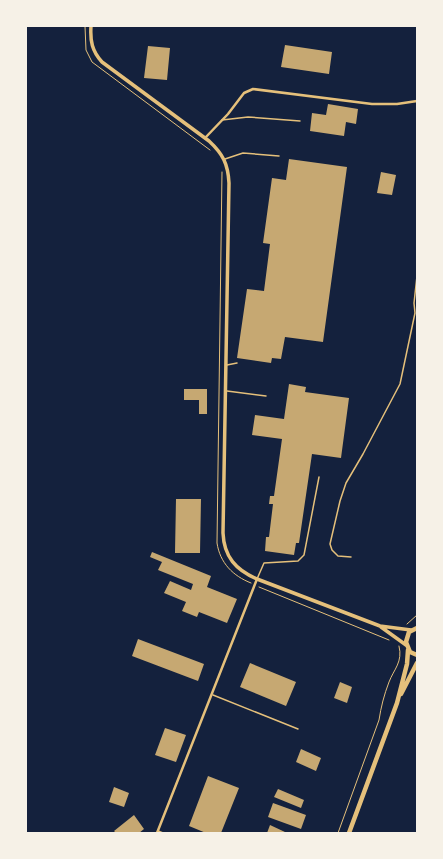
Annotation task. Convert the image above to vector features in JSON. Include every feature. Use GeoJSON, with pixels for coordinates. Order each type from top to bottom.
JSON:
{"type":"FeatureCollection","features":[{"type":"Feature","properties":{"kind":"main road"},"geometry":{"type":"LineString","coordinates":[[349,833],[397,703],[407,664],[406,637],[415,628]]}},
{"type":"Feature","properties":{"kind":"main road"},"geometry":{"type":"LineString","coordinates":[[407,647],[417,655]]}},
{"type":"Feature","properties":{"kind":"main road"},"geometry":{"type":"LineString","coordinates":[[397,703],[417,663]]}},
{"type":"Feature","properties":{"kind":"street"},"geometry":{"type":"LineString","coordinates":[[91,26],[90,40],[102,62],[205,138],[220,150],[225,159],[229,183],[225,366],[224,542],[227,555],[232,562],[245,573],[315,602],[380,626],[415,628]]}},
{"type":"Feature","properties":{"kind":"street"},"geometry":{"type":"LineString","coordinates":[[205,138],[244,93],[253,89],[372,104],[397,104],[417,101]]}},
{"type":"Feature","properties":{"kind":"street"},"geometry":{"type":"LineString","coordinates":[[157,832],[213,695],[257,579]]}},
{"type":"Feature","properties":{"kind":"street"},"geometry":{"type":"LineString","coordinates":[[380,626],[407,647]]}},
{"type":"Feature","properties":{"kind":"lane"},"geometry":{"type":"LineString","coordinates":[[222,120],[248,117],[300,121]]}},
{"type":"Feature","properties":{"kind":"lane"},"geometry":{"type":"LineString","coordinates":[[225,159],[243,153],[279,156]]}},
{"type":"Feature","properties":{"kind":"lane"},"geometry":{"type":"LineString","coordinates":[[351,557],[338,556],[332,550],[330,544],[334,526],[346,483],[396,392],[402,376],[415,313],[414,303],[417,276]]}},
{"type":"Feature","properties":{"kind":"lane"},"geometry":{"type":"LineString","coordinates":[[225,366],[237,363]]}},
{"type":"Feature","properties":{"kind":"lane"},"geometry":{"type":"LineString","coordinates":[[225,391],[266,396]]}},
{"type":"Feature","properties":{"kind":"lane"},"geometry":{"type":"LineString","coordinates":[[257,579],[264,563],[298,561],[304,555],[319,476]]}},
{"type":"Feature","properties":{"kind":"lane"},"geometry":{"type":"LineString","coordinates":[[213,695],[298,729]]}},
{"type":"Feature","properties":{"kind":"lane"},"geometry":{"type":"LineString","coordinates":[[157,832],[163,833]]}},
{"type":"Feature","properties":{"kind":"path"},"geometry":{"type":"LineString","coordinates":[[405,624],[412,621],[417,615]]}},
{"type":"Feature","properties":{"kind":"path"},"geometry":{"type":"LineString","coordinates":[[338,833],[379,720],[381,706],[387,688],[399,662],[399,648],[396,643]]}},
{"type":"Feature","properties":{"kind":"building"},"geometry":{"type":"Polygon","coordinates":[[[285,45],[332,52],[329,74],[281,67],[285,45]]]}},
{"type":"Feature","properties":{"kind":"building"},"geometry":{"type":"Polygon","coordinates":[[[148,46],[170,48],[167,80],[144,78],[148,46]]]}},
{"type":"Feature","properties":{"kind":"building"},"geometry":{"type":"Polygon","coordinates":[[[328,104],[358,109],[356,124],[346,122],[344,136],[310,131],[312,113],[326,115],[328,104]]]}},
{"type":"Feature","properties":{"kind":"building"},"geometry":{"type":"Polygon","coordinates":[[[289,159],[347,167],[323,342],[285,337],[281,359],[272,358],[271,363],[237,358],[247,289],[264,291],[270,244],[263,243],[272,178],[286,180],[289,159]]]}},
{"type":"Feature","properties":{"kind":"building"},"geometry":{"type":"Polygon","coordinates":[[[381,172],[396,175],[392,195],[377,193],[381,172]]]}},
{"type":"Feature","properties":{"kind":"building"},"geometry":{"type":"Polygon","coordinates":[[[289,384],[306,387],[305,392],[349,398],[341,458],[312,454],[299,543],[296,543],[294,555],[265,551],[266,537],[269,537],[273,504],[269,504],[270,496],[274,496],[282,439],[252,435],[255,415],[284,419],[289,384]]]}},
{"type":"Feature","properties":{"kind":"building"},"geometry":{"type":"Polygon","coordinates":[[[184,389],[207,389],[207,414],[199,414],[199,400],[184,400],[184,389]]]}},
{"type":"Feature","properties":{"kind":"building"},"geometry":{"type":"Polygon","coordinates":[[[176,499],[201,499],[200,553],[175,553],[176,499]]]}},
{"type":"Feature","properties":{"kind":"building"},"geometry":{"type":"Polygon","coordinates":[[[152,552],[211,576],[207,587],[237,599],[227,623],[199,612],[197,617],[182,611],[186,602],[164,593],[170,581],[191,590],[193,584],[158,570],[162,562],[150,557],[152,552]]]}},
{"type":"Feature","properties":{"kind":"building"},"geometry":{"type":"Polygon","coordinates":[[[138,639],[204,664],[198,681],[132,656],[138,639]]]}},
{"type":"Feature","properties":{"kind":"building"},"geometry":{"type":"Polygon","coordinates":[[[250,663],[296,682],[286,706],[240,687],[250,663]]]}},
{"type":"Feature","properties":{"kind":"building"},"geometry":{"type":"Polygon","coordinates":[[[340,682],[352,687],[347,703],[334,698],[340,682]]]}},
{"type":"Feature","properties":{"kind":"building"},"geometry":{"type":"Polygon","coordinates":[[[165,728],[186,735],[176,762],[155,755],[165,728]]]}},
{"type":"Feature","properties":{"kind":"building"},"geometry":{"type":"Polygon","coordinates":[[[301,749],[321,758],[316,771],[296,762],[301,749]]]}},
{"type":"Feature","properties":{"kind":"building"},"geometry":{"type":"Polygon","coordinates":[[[208,776],[239,788],[221,833],[206,833],[189,826],[208,776]]]}},
{"type":"Feature","properties":{"kind":"building"},"geometry":{"type":"Polygon","coordinates":[[[114,787],[129,793],[124,807],[109,802],[114,787]]]}},
{"type":"Feature","properties":{"kind":"building"},"geometry":{"type":"Polygon","coordinates":[[[278,789],[304,800],[301,808],[274,797],[278,789]]]}},
{"type":"Feature","properties":{"kind":"building"},"geometry":{"type":"Polygon","coordinates":[[[273,803],[306,815],[301,829],[268,817],[273,803]]]}},
{"type":"Feature","properties":{"kind":"building"},"geometry":{"type":"Polygon","coordinates":[[[134,815],[144,829],[139,833],[116,833],[114,831],[134,815]]]}},
{"type":"Feature","properties":{"kind":"building"},"geometry":{"type":"Polygon","coordinates":[[[270,825],[285,832],[267,833],[270,825]]]}}]}
